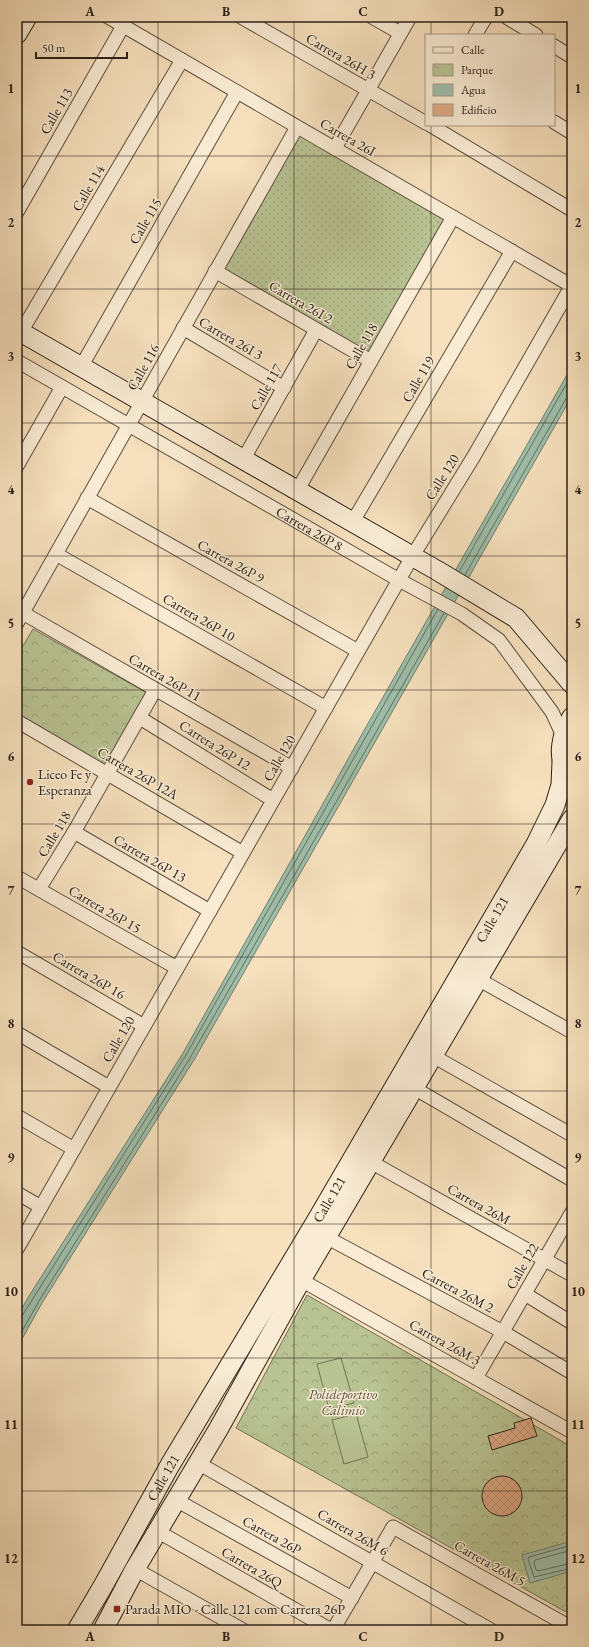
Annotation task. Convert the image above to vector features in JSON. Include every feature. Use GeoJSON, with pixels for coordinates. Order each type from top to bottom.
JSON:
{"type":"FeatureCollection","features":[{"type":"Feature","properties":{"kind":"main road"},"geometry":{"type":"LineString","coordinates":[[17,34],[27,17]]}},
{"type":"Feature","properties":{"kind":"main road","name":"Carrera 26P 8"},"geometry":{"type":"LineString","coordinates":[[19,331],[438,571],[516,618],[572,684]]}},
{"type":"Feature","properties":{"kind":"main road","name":"Calle 121"},"geometry":{"type":"LineString","coordinates":[[77,1630],[170,1466],[317,1220],[536,844],[555,805],[567,769],[561,751],[572,717]]}},
{"type":"Feature","properties":{"kind":"main road","name":"Calle 121"},"geometry":{"type":"LineString","coordinates":[[103,1630],[135,1569],[198,1463],[301,1280],[572,819]]}},
{"type":"Feature","properties":{"kind":"street","name":"Carrera 26I"},"geometry":{"type":"LineString","coordinates":[[108,17],[572,285]]}},
{"type":"Feature","properties":{"kind":"street","name":"Carrera 26H 3"},"geometry":{"type":"LineString","coordinates":[[241,17],[425,122]]}},
{"type":"Feature","properties":{"kind":"street"},"geometry":{"type":"LineString","coordinates":[[372,17],[400,33]]}},
{"type":"Feature","properties":{"kind":"street"},"geometry":{"type":"LineString","coordinates":[[335,148],[410,17]]}},
{"type":"Feature","properties":{"kind":"street"},"geometry":{"type":"LineString","coordinates":[[477,34],[486,17]]}},
{"type":"Feature","properties":{"kind":"street"},"geometry":{"type":"LineString","coordinates":[[506,17],[534,34]]}},
{"type":"Feature","properties":{"kind":"street","name":"Calle 113"},"geometry":{"type":"LineString","coordinates":[[17,212],[123,26]]}},
{"type":"Feature","properties":{"kind":"street"},"geometry":{"type":"LineString","coordinates":[[555,47],[572,57]]}},
{"type":"Feature","properties":{"kind":"street","name":"Calle 114"},"geometry":{"type":"LineString","coordinates":[[19,331],[182,60]]}},
{"type":"Feature","properties":{"kind":"street","name":"Calle 115"},"geometry":{"type":"LineString","coordinates":[[80,367],[237,92]]}},
{"type":"Feature","properties":{"kind":"street"},"geometry":{"type":"LineString","coordinates":[[555,123],[572,133]]}},
{"type":"Feature","properties":{"kind":"street","name":"Carrera 26H 3"},"geometry":{"type":"LineString","coordinates":[[432,126],[572,210]]}},
{"type":"Feature","properties":{"kind":"street","name":"Calle 116"},"geometry":{"type":"LineString","coordinates":[[20,618],[297,127]]}},
{"type":"Feature","properties":{"kind":"street","name":"Calle 118"},"geometry":{"type":"LineString","coordinates":[[297,491],[453,217]]}},
{"type":"Feature","properties":{"kind":"street","name":"Calle 119"},"geometry":{"type":"LineString","coordinates":[[352,523],[512,251]]}},
{"type":"Feature","properties":{"kind":"street","name":"Carrera 26I 2"},"geometry":{"type":"LineString","coordinates":[[215,271],[371,361]]}},
{"type":"Feature","properties":{"kind":"street","name":"Calle 120"},"geometry":{"type":"LineString","coordinates":[[17,1248],[412,557],[474,456],[572,285]]}},
{"type":"Feature","properties":{"kind":"street","name":"Carrera 26I 3"},"geometry":{"type":"LineString","coordinates":[[183,328],[284,388]]}},
{"type":"Feature","properties":{"kind":"street","name":"Calle 117"},"geometry":{"type":"LineString","coordinates":[[243,460],[316,330]]}},
{"type":"Feature","properties":{"kind":"street","name":"Carrera 26P 8"},"geometry":{"type":"LineString","coordinates":[[17,361],[399,580],[462,614],[499,640],[552,712],[564,738]]}},
{"type":"Feature","properties":{"kind":"street"},"geometry":{"type":"LineString","coordinates":[[17,466],[62,387]]}},
{"type":"Feature","properties":{"kind":"street","name":"Carrera 26P 9"},"geometry":{"type":"LineString","coordinates":[[87,498],[358,651]]}},
{"type":"Feature","properties":{"kind":"street","name":"Carrera 26P 10"},"geometry":{"type":"LineString","coordinates":[[56,554],[326,708]]}},
{"type":"Feature","properties":{"kind":"street","name":"Carrera 26P 11"},"geometry":{"type":"LineString","coordinates":[[20,618],[155,690],[292,768]]}},
{"type":"Feature","properties":{"kind":"street","name":"Calle 118"},"geometry":{"type":"LineString","coordinates":[[39,889],[74,832],[155,690]]}},
{"type":"Feature","properties":{"kind":"street","name":"Carrera 26P 12"},"geometry":{"type":"LineString","coordinates":[[140,718],[273,800]]}},
{"type":"Feature","properties":{"kind":"street","name":"Carrera 26P 12A"},"geometry":{"type":"LineString","coordinates":[[17,721],[243,853]]}},
{"type":"Feature","properties":{"kind":"street","name":"Carrera 26P 13"},"geometry":{"type":"LineString","coordinates":[[74,832],[210,912]]}},
{"type":"Feature","properties":{"kind":"street","name":"Carrera 26P 15"},"geometry":{"type":"LineString","coordinates":[[17,877],[177,968]]}},
{"type":"Feature","properties":{"kind":"street","name":"Carrera 26P 16"},"geometry":{"type":"LineString","coordinates":[[17,952],[144,1026]]}},
{"type":"Feature","properties":{"kind":"street"},"geometry":{"type":"LineString","coordinates":[[478,980],[572,1032]]}},
{"type":"Feature","properties":{"kind":"street"},"geometry":{"type":"LineString","coordinates":[[17,1032],[109,1087]]}},
{"type":"Feature","properties":{"kind":"street"},"geometry":{"type":"LineString","coordinates":[[433,1056],[572,1135]]}},
{"type":"Feature","properties":{"kind":"street"},"geometry":{"type":"LineString","coordinates":[[414,1088],[572,1180]]}},
{"type":"Feature","properties":{"kind":"street"},"geometry":{"type":"LineString","coordinates":[[17,1116],[74,1149]]}},
{"type":"Feature","properties":{"kind":"street","name":"Carrera 26M"},"geometry":{"type":"LineString","coordinates":[[370,1162],[572,1275]]}},
{"type":"Feature","properties":{"kind":"street"},"geometry":{"type":"LineString","coordinates":[[17,1193],[41,1207]]}},
{"type":"Feature","properties":{"kind":"street","name":"Calle 122"},"geometry":{"type":"LineString","coordinates":[[476,1378],[545,1259],[568,1229],[572,1212]]}},
{"type":"Feature","properties":{"kind":"street","name":"Carrera 26M 2"},"geometry":{"type":"LineString","coordinates":[[326,1238],[503,1332],[572,1373]]}},
{"type":"Feature","properties":{"kind":"street","name":"Carrera 26M 3"},"geometry":{"type":"LineString","coordinates":[[301,1280],[572,1432]]}},
{"type":"Feature","properties":{"kind":"street"},"geometry":{"type":"LineString","coordinates":[[525,1294],[572,1323]]}},
{"type":"Feature","properties":{"kind":"street","name":"Carrera 26M 6"},"geometry":{"type":"LineString","coordinates":[[198,1463],[491,1630]]}},
{"type":"Feature","properties":{"kind":"street","name":"Carrera 26P"},"geometry":{"type":"LineString","coordinates":[[176,1500],[352,1598]]}},
{"type":"Feature","properties":{"kind":"street","name":"Carrera 26M 5"},"geometry":{"type":"LineString","coordinates":[[372,1562],[393,1527],[572,1629]]}},
{"type":"Feature","properties":{"kind":"street","name":"Carrera 26Q"},"geometry":{"type":"LineString","coordinates":[[157,1532],[332,1630]]}},
{"type":"Feature","properties":{"kind":"street"},"geometry":{"type":"LineString","coordinates":[[332,1630],[372,1562]]}},
{"type":"Feature","properties":{"kind":"street"},"geometry":{"type":"LineString","coordinates":[[135,1569],[243,1630]]}},
{"type":"Feature","properties":{"kind":"green space"},"geometry":{"type":"Polygon","coordinates":[[[297,127],[453,217],[371,361],[215,271],[297,127]]]}},
{"type":"Feature","properties":{"kind":"green space"},"geometry":{"type":"Polygon","coordinates":[[[33,629],[147,693],[105,766],[17,716],[17,656],[33,629]]]}},
{"type":"Feature","properties":{"kind":"green space","name":"Polideportivo Calimio"},"geometry":{"type":"Polygon","coordinates":[[[307,1295],[572,1447],[572,1602],[566,1612],[236,1428],[307,1295]]]}},
{"type":"Feature","properties":{"kind":"green space"},"geometry":{"type":"Polygon","coordinates":[[[341,1358],[354,1403],[329,1409],[317,1364],[341,1358]]]}},
{"type":"Feature","properties":{"kind":"green space"},"geometry":{"type":"Polygon","coordinates":[[[356,1414],[368,1457],[344,1464],[332,1420],[356,1414]]]}},
{"type":"Feature","properties":{"kind":"water"},"geometry":{"type":"Polygon","coordinates":[[[572,366],[572,396],[194,1060],[42,1303],[17,1348],[17,1317],[183,1053],[366,727],[572,366]]]}},
{"type":"Feature","properties":{"kind":"water"},"geometry":{"type":"Polygon","coordinates":[[[572,1541],[572,1571],[530,1583],[522,1555],[572,1541]]]}},
{"type":"Feature","properties":{"kind":"building"},"geometry":{"type":"Polygon","coordinates":[[[531,1418],[537,1436],[492,1450],[488,1436],[515,1428],[514,1423],[531,1418]]]}},
{"type":"Feature","properties":{"kind":"building"},"geometry":{"type":"Polygon","coordinates":[[[502,1476],[510,1478],[516,1482],[520,1488],[522,1496],[520,1504],[516,1510],[510,1514],[502,1516],[494,1514],[488,1510],[484,1504],[482,1496],[484,1488],[488,1482],[494,1478],[502,1476]]]}},
{"type":"Feature","properties":{"kind":"place","name":"Liceo Fe y Esperanza"},"geometry":{"type":"Point","coordinates":[30,782]}},
{"type":"Feature","properties":{"kind":"place","name":"Parada MIO - Calle 121 com Carrera 26P"},"geometry":{"type":"Point","coordinates":[117,1609]}}]}
